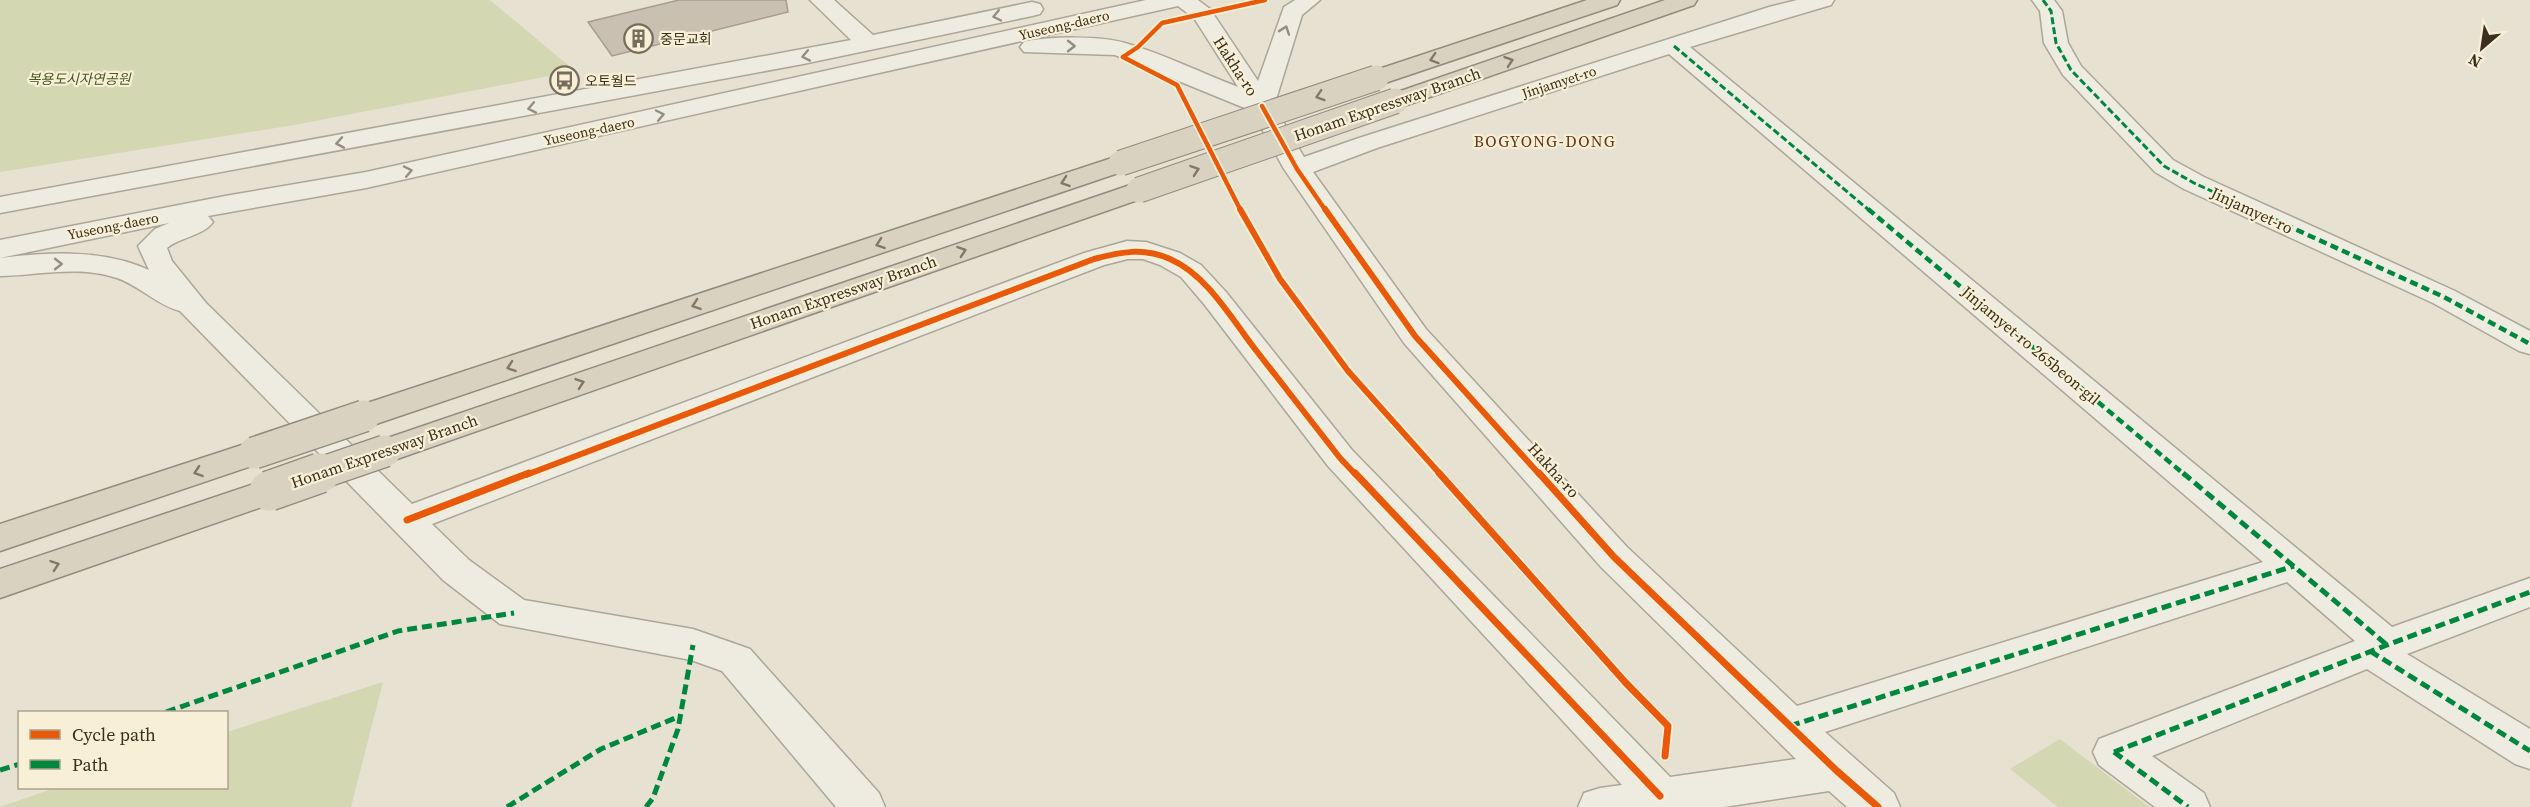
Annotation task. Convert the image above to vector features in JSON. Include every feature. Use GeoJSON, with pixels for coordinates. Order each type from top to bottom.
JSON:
{"type":"FeatureCollection","features":[{"type":"Feature","properties":{"kind":"highway","name":"Honam Expressway Branch"},"geometry":{"type":"LineString","coordinates":[[0,538],[1609,0]]}},
{"type":"Feature","properties":{"kind":"highway","name":"Honam Expressway Branch"},"geometry":{"type":"LineString","coordinates":[[0,584],[1686,0]]}},
{"type":"Feature","properties":{"kind":"street"},"geometry":{"type":"LineString","coordinates":[[821,0],[868,43]]}},
{"type":"Feature","properties":{"kind":"street","name":"Yuseong-daero"},"geometry":{"type":"LineString","coordinates":[[0,205],[433,126],[868,43],[1075,0]]}},
{"type":"Feature","properties":{"kind":"street","name":"Yuseong-daero"},"geometry":{"type":"LineString","coordinates":[[0,249],[225,204],[366,180],[1176,0]]}},
{"type":"Feature","properties":{"kind":"street","name":"Hakha-ro"},"geometry":{"type":"LineString","coordinates":[[1185,0],[1202,14],[1262,106],[1297,169],[1415,336],[1614,557],[1837,771],[1878,807]]}},
{"type":"Feature","properties":{"kind":"street"},"geometry":{"type":"LineString","coordinates":[[847,74],[1033,46],[1073,45],[1119,48],[1262,106],[1292,12],[1309,0]]}},
{"type":"Feature","properties":{"kind":"street","name":"Jinjamyet-ro"},"geometry":{"type":"LineString","coordinates":[[1297,169],[1368,143],[1778,12],[1823,0]]}},
{"type":"Feature","properties":{"kind":"street","name":"Jinjamyet-ro"},"geometry":{"type":"LineString","coordinates":[[2043,0],[2051,11],[2056,43],[2071,70],[2164,166],[2194,183],[2444,297],[2530,344]]}},
{"type":"Feature","properties":{"kind":"street","name":"Jinjamyet-ro 265beon-gil"},"geometry":{"type":"LineString","coordinates":[[1674,46],[2294,566],[2378,648],[2530,752]]}},
{"type":"Feature","properties":{"kind":"street"},"geometry":{"type":"LineString","coordinates":[[366,180],[288,202],[223,214],[165,234],[152,246],[158,263],[195,310],[456,570],[514,613],[693,645],[736,660],[863,807]]}},
{"type":"Feature","properties":{"kind":"street"},"geometry":{"type":"LineString","coordinates":[[407,520],[1094,259],[1127,250],[1146,251],[1170,258],[1191,271],[1215,298],[1340,458],[1660,796]]}},
{"type":"Feature","properties":{"kind":"street"},"geometry":{"type":"LineString","coordinates":[[0,267],[33,263],[82,264],[127,272],[195,310]]}},
{"type":"Feature","properties":{"kind":"street"},"geometry":{"type":"LineString","coordinates":[[1790,726],[2294,566]]}},
{"type":"Feature","properties":{"kind":"street"},"geometry":{"type":"LineString","coordinates":[[2188,807],[2114,752],[2378,648],[2530,592]]}},
{"type":"Feature","properties":{"kind":"street"},"geometry":{"type":"LineString","coordinates":[[1600,807],[1660,796],[1704,793],[1837,771]]}},
{"type":"Feature","properties":{"kind":"green space","name":"복용도시자연공원"},"geometry":{"type":"Polygon","coordinates":[[[0,0],[490,0],[575,71],[294,125],[0,172],[0,0]]]}},
{"type":"Feature","properties":{"kind":"green space"},"geometry":{"type":"Polygon","coordinates":[[[383,682],[351,807],[0,807],[52,789],[228,789],[228,732],[383,682]]]}},
{"type":"Feature","properties":{"kind":"green space"},"geometry":{"type":"Polygon","coordinates":[[[2060,739],[2149,807],[2058,807],[2010,769],[2060,739]]]}},
{"type":"Feature","properties":{"kind":"building","name":"중문교회"},"geometry":{"type":"Polygon","coordinates":[[[679,0],[786,0],[788,12],[612,56],[588,22],[679,0]]]}},
{"type":"Feature","properties":{"kind":"marked path"},"geometry":{"type":"LineString","coordinates":[[2043,0],[2051,11],[2056,43],[2071,70],[2164,166],[2194,183],[2444,297],[2530,344]]}},
{"type":"Feature","properties":{"kind":"marked path"},"geometry":{"type":"LineString","coordinates":[[1674,46],[2387,645]]}},
{"type":"Feature","properties":{"kind":"marked path"},"geometry":{"type":"LineString","coordinates":[[1790,726],[2294,566]]}},
{"type":"Feature","properties":{"kind":"marked path"},"geometry":{"type":"LineString","coordinates":[[2114,752],[2387,645],[2530,592]]}},
{"type":"Feature","properties":{"kind":"marked path"},"geometry":{"type":"LineString","coordinates":[[169,711],[398,631],[514,613]]}},
{"type":"Feature","properties":{"kind":"marked path"},"geometry":{"type":"LineString","coordinates":[[646,807],[653,798],[678,729],[693,645]]}},
{"type":"Feature","properties":{"kind":"marked path"},"geometry":{"type":"LineString","coordinates":[[2370,651],[2530,751]]}},
{"type":"Feature","properties":{"kind":"marked path"},"geometry":{"type":"LineString","coordinates":[[507,807],[601,749],[680,716]]}},
{"type":"Feature","properties":{"kind":"marked path"},"geometry":{"type":"LineString","coordinates":[[2114,752],[2188,807]]}},
{"type":"Feature","properties":{"kind":"marked path"},"geometry":{"type":"LineString","coordinates":[[0,770],[18,765]]}},
{"type":"Feature","properties":{"kind":"cycle path"},"geometry":{"type":"LineString","coordinates":[[1123,57],[1138,47],[1162,23],[1265,0]]}},
{"type":"Feature","properties":{"kind":"cycle path"},"geometry":{"type":"LineString","coordinates":[[1123,57],[1177,85],[1229,189],[1280,279],[1348,371],[1625,682],[1668,726],[1665,756]]}},
{"type":"Feature","properties":{"kind":"cycle path"},"geometry":{"type":"LineString","coordinates":[[1262,106],[1297,169],[1415,336],[1614,557],[1837,771],[1878,807]]}},
{"type":"Feature","properties":{"kind":"cycle path"},"geometry":{"type":"LineString","coordinates":[[407,520],[1094,259],[1127,250],[1146,251],[1170,259],[1191,271],[1215,298],[1340,458],[1660,796]]}},
{"type":"Feature","properties":{"kind":"place","name":"중문교회"},"geometry":{"type":"Point","coordinates":[639,39]}},
{"type":"Feature","properties":{"kind":"place","name":"오토월드"},"geometry":{"type":"Point","coordinates":[564,81]}},
{"type":"Feature","properties":{"kind":"district","name":"BOGYONG-DONG"},"geometry":{"type":"Point","coordinates":[1545,141]}}]}
